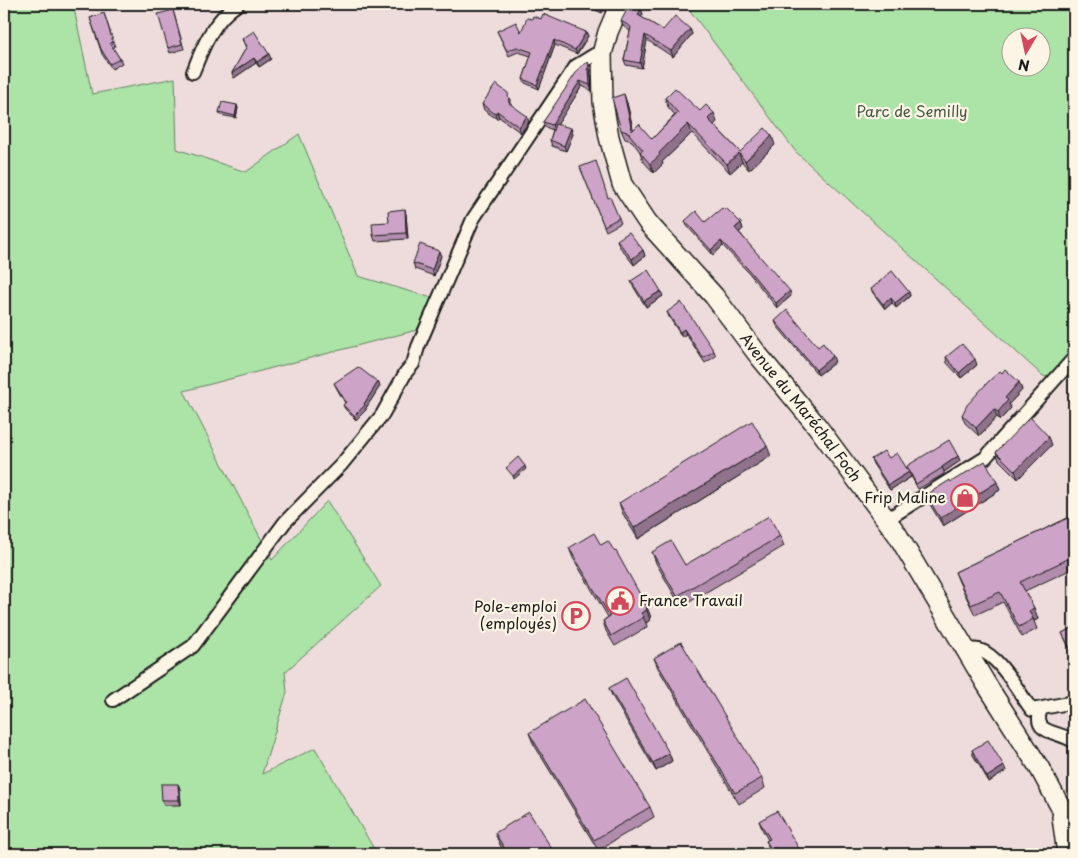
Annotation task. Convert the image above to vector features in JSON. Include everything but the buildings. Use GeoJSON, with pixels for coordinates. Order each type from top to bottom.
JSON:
{"type":"FeatureCollection","features":[{"type":"Feature","properties":{"kind":"main road","name":"Avenue du Maréchal Foch"},"geometry":{"type":"LineString","coordinates":[[620,4],[608,32],[602,54],[603,102],[609,137],[622,184],[648,223],[714,296],[759,356],[817,426],[896,534],[1040,769],[1074,832]]}},
{"type":"Feature","properties":{"kind":"main road"},"geometry":{"type":"LineString","coordinates":[[1059,803],[1068,854]]}},
{"type":"Feature","properties":{"kind":"street"},"geometry":{"type":"LineString","coordinates":[[194,72],[206,39],[228,10],[238,4]]}},
{"type":"Feature","properties":{"kind":"street"},"geometry":{"type":"LineString","coordinates":[[113,700],[193,646],[285,522],[341,465],[382,415],[406,372],[413,364],[418,347],[473,219],[576,66],[594,56],[602,54]]}},
{"type":"Feature","properties":{"kind":"street"},"geometry":{"type":"LineString","coordinates":[[886,520],[985,458],[1074,358]]}},
{"type":"Feature","properties":{"kind":"street"},"geometry":{"type":"LineString","coordinates":[[967,652],[976,649],[992,657],[1005,671],[1032,710],[1074,702]]}},
{"type":"Feature","properties":{"kind":"street"},"geometry":{"type":"LineString","coordinates":[[1041,709],[1038,723],[1042,728],[1074,742]]}},
{"type":"Feature","properties":{"kind":"green space"},"geometry":{"type":"Polygon","coordinates":[[[4,4],[73,4],[92,94],[175,78],[177,149],[246,172],[299,134],[358,276],[432,298],[417,330],[184,391],[272,560],[327,501],[381,586],[285,672],[287,692],[262,774],[315,748],[377,854],[4,854],[4,4]]]}},
{"type":"Feature","properties":{"kind":"green space","name":"Parc de Semilly"},"geometry":{"type":"Polygon","coordinates":[[[685,4],[1074,4],[1074,354],[1052,378],[1043,376],[796,152],[685,4]]]}},
{"type":"Feature","properties":{"kind":"place","name":"Frip Maline"},"geometry":{"type":"Point","coordinates":[965,498]}},
{"type":"Feature","properties":{"kind":"place","name":"France Travail"},"geometry":{"type":"Point","coordinates":[620,601]}},
{"type":"Feature","properties":{"kind":"place","name":"Pole-emploi (employés)"},"geometry":{"type":"Point","coordinates":[576,616]}}]}
